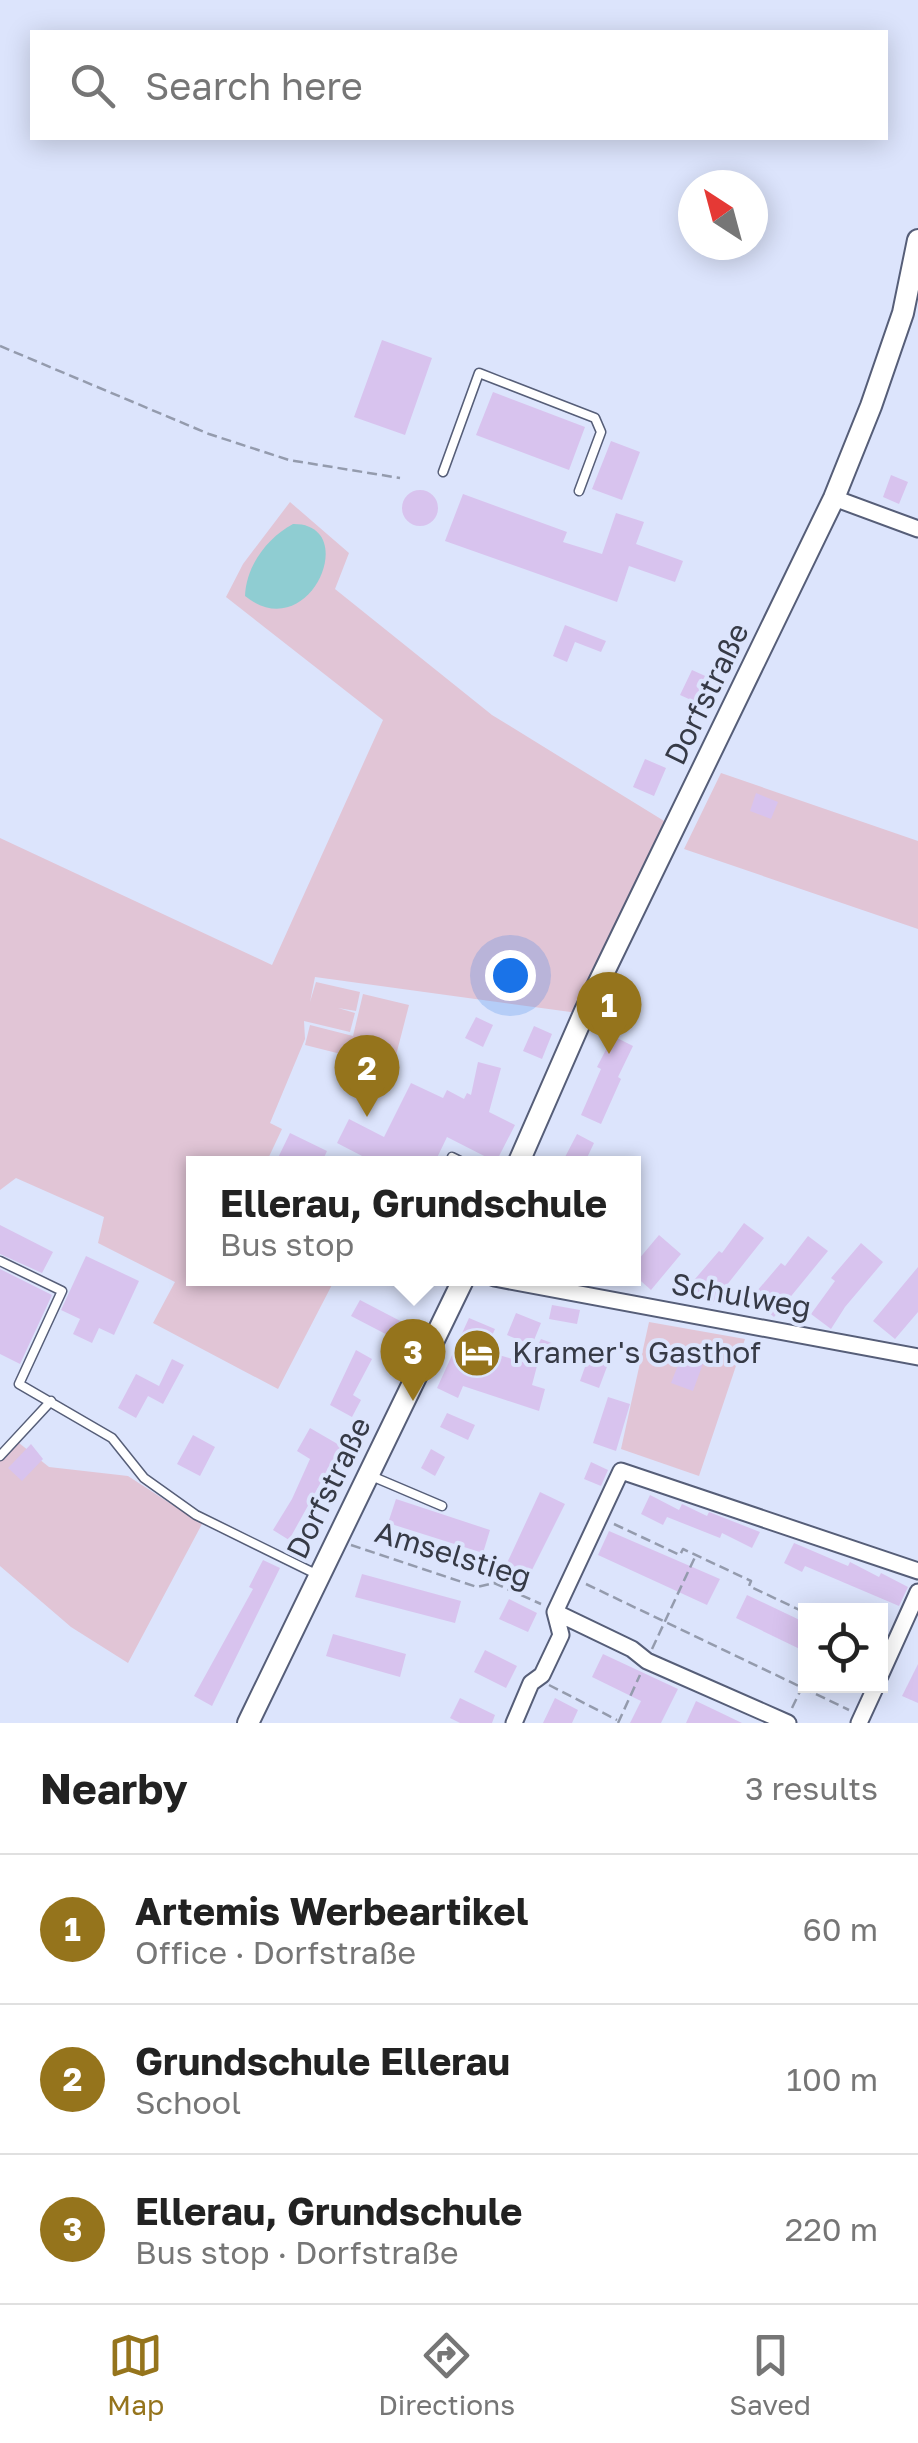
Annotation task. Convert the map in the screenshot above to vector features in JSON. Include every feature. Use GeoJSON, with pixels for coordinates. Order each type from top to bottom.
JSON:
{"type":"FeatureCollection","features":[{"type":"Feature","properties":{"kind":"street","name":"Dorfstraße"},"geometry":{"type":"LineString","coordinates":[[521,1156],[584,1011],[834,498],[903,313],[918,240]]}},
{"type":"Feature","properties":{"kind":"street"},"geometry":{"type":"LineString","coordinates":[[834,498],[918,529]]}},
{"type":"Feature","properties":{"kind":"street","name":"Dorfstraße"},"geometry":{"type":"LineString","coordinates":[[248,1723],[460,1286]]}},
{"type":"Feature","properties":{"kind":"street","name":"Schulweg"},"geometry":{"type":"LineString","coordinates":[[537,1286],[918,1356]]}},
{"type":"Feature","properties":{"kind":"street"},"geometry":{"type":"LineString","coordinates":[[514,1723],[531,1683],[542,1675],[561,1635],[555,1612],[621,1471],[918,1570]]}},
{"type":"Feature","properties":{"kind":"street"},"geometry":{"type":"LineString","coordinates":[[888,1658],[918,1592]]}},
{"type":"Feature","properties":{"kind":"street"},"geometry":{"type":"LineString","coordinates":[[555,1612],[632,1648],[646,1661],[787,1722]]}},
{"type":"Feature","properties":{"kind":"street"},"geometry":{"type":"LineString","coordinates":[[861,1719],[873,1693]]}},
{"type":"Feature","properties":{"kind":"lane"},"geometry":{"type":"LineString","coordinates":[[444,472],[479,373],[595,418],[601,432],[579,491]]}},
{"type":"Feature","properties":{"kind":"lane"},"geometry":{"type":"LineString","coordinates":[[0,1261],[62,1292],[19,1384],[112,1438],[144,1478],[196,1515],[320,1576]]}},
{"type":"Feature","properties":{"kind":"lane"},"geometry":{"type":"LineString","coordinates":[[0,1456],[51,1401]]}},
{"type":"Feature","properties":{"kind":"lane"},"geometry":{"type":"LineString","coordinates":[[369,1475],[442,1506]]}},
{"type":"Feature","properties":{"kind":"path"},"geometry":{"type":"LineString","coordinates":[[0,346],[209,434],[290,460],[400,478]]}},
{"type":"Feature","properties":{"kind":"path"},"geometry":{"type":"LineString","coordinates":[[600,1517],[680,1555],[683,1549],[696,1555],[798,1609]]}},
{"type":"Feature","properties":{"kind":"path","name":"Amselstieg"},"geometry":{"type":"LineString","coordinates":[[337,1540],[477,1587],[494,1583],[555,1612]]}},
{"type":"Feature","properties":{"kind":"path"},"geometry":{"type":"LineString","coordinates":[[537,1680],[618,1722],[696,1555]]}},
{"type":"Feature","properties":{"kind":"path"},"geometry":{"type":"LineString","coordinates":[[572,1578],[798,1685]]}},
{"type":"Feature","properties":{"kind":"path"},"geometry":{"type":"LineString","coordinates":[[604,1604],[608,1595]]}},
{"type":"Feature","properties":{"kind":"path"},"geometry":{"type":"LineString","coordinates":[[634,1618],[639,1609]]}},
{"type":"Feature","properties":{"kind":"path"},"geometry":{"type":"LineString","coordinates":[[742,1668],[746,1660]]}},
{"type":"Feature","properties":{"kind":"path"},"geometry":{"type":"LineString","coordinates":[[774,1683],[778,1675]]}},
{"type":"Feature","properties":{"kind":"path"},"geometry":{"type":"LineString","coordinates":[[558,1690],[562,1682]]}},
{"type":"Feature","properties":{"kind":"path"},"geometry":{"type":"LineString","coordinates":[[787,1722],[799,1693]]}},
{"type":"Feature","properties":{"kind":"path"},"geometry":{"type":"LineString","coordinates":[[815,1693],[861,1719]]}},
{"type":"Feature","properties":{"kind":"path"},"geometry":{"type":"LineString","coordinates":[[818,1704],[822,1696]]}},
{"type":"Feature","properties":{"kind":"shaded area"},"geometry":{"type":"Polygon","coordinates":[[[290,502],[349,553],[335,589],[492,715],[669,824],[578,1013],[315,977],[310,1002],[316,982],[360,992],[356,1011],[338,1008],[355,1013],[350,1032],[304,1021],[305,1039],[270,1123],[282,1129],[269,1156],[186,1156],[186,1286],[331,1286],[278,1389],[153,1323],[175,1282],[98,1243],[104,1217],[16,1178],[0,1190],[0,838],[272,965],[383,720],[226,597],[243,564],[290,502]]]}},
{"type":"Feature","properties":{"kind":"shaded area"},"geometry":{"type":"Polygon","coordinates":[[[293,524],[313,529],[324,542],[325,560],[319,579],[307,596],[290,607],[269,608],[245,596],[249,574],[267,545],[293,524]]]}},
{"type":"Feature","properties":{"kind":"shaded area"},"geometry":{"type":"Polygon","coordinates":[[[721,773],[918,841],[918,929],[684,849],[721,773]]]}},
{"type":"Feature","properties":{"kind":"shaded area"},"geometry":{"type":"Polygon","coordinates":[[[363,994],[409,1005],[393,1067],[305,1045],[310,1025],[353,1036],[363,994]]]}},
{"type":"Feature","properties":{"kind":"shaded area"},"geometry":{"type":"Polygon","coordinates":[[[649,1322],[745,1339],[699,1476],[621,1449],[649,1322]]]}},
{"type":"Feature","properties":{"kind":"shaded area"},"geometry":{"type":"Polygon","coordinates":[[[14,1439],[49,1467],[128,1476],[202,1524],[128,1663],[71,1627],[0,1566],[0,1448],[14,1439]]]}},
{"type":"Feature","properties":{"kind":"building"},"geometry":{"type":"Polygon","coordinates":[[[382,340],[432,358],[405,435],[354,417],[382,340]]]}},
{"type":"Feature","properties":{"kind":"building"},"geometry":{"type":"Polygon","coordinates":[[[493,392],[585,427],[569,470],[476,435],[493,392]]]}},
{"type":"Feature","properties":{"kind":"building"},"geometry":{"type":"Polygon","coordinates":[[[611,441],[640,452],[622,500],[592,489],[611,441]]]}},
{"type":"Feature","properties":{"kind":"building"},"geometry":{"type":"Polygon","coordinates":[[[891,475],[908,482],[899,504],[883,497],[891,475]]]}},
{"type":"Feature","properties":{"kind":"building"},"geometry":{"type":"Polygon","coordinates":[[[420,490],[433,495],[438,508],[433,521],[420,526],[407,521],[402,508],[407,495],[420,490]]]}},
{"type":"Feature","properties":{"kind":"building"},"geometry":{"type":"Polygon","coordinates":[[[463,494],[567,532],[563,542],[602,554],[616,513],[644,522],[636,544],[683,561],[675,582],[629,566],[617,602],[445,541],[463,494]]]}},
{"type":"Feature","properties":{"kind":"building"},"geometry":{"type":"Polygon","coordinates":[[[565,625],[606,641],[601,652],[575,642],[567,662],[553,656],[565,625]]]}},
{"type":"Feature","properties":{"kind":"building"},"geometry":{"type":"Polygon","coordinates":[[[692,670],[714,680],[702,705],[680,695],[692,670]]]}},
{"type":"Feature","properties":{"kind":"building"},"geometry":{"type":"Polygon","coordinates":[[[645,759],[666,768],[654,796],[633,787],[645,759]]]}},
{"type":"Feature","properties":{"kind":"building"},"geometry":{"type":"Polygon","coordinates":[[[756,793],[778,802],[771,819],[750,811],[756,793]]]}},
{"type":"Feature","properties":{"kind":"building"},"geometry":{"type":"Polygon","coordinates":[[[476,1017],[493,1025],[483,1047],[465,1038],[476,1017]]]}},
{"type":"Feature","properties":{"kind":"building"},"geometry":{"type":"Polygon","coordinates":[[[534,1026],[552,1034],[542,1059],[523,1051],[534,1026]]]}},
{"type":"Feature","properties":{"kind":"building"},"geometry":{"type":"Polygon","coordinates":[[[613,1036],[633,1046],[601,1124],[581,1115],[601,1069],[597,1067],[613,1036]]]}},
{"type":"Feature","properties":{"kind":"building"},"geometry":{"type":"Polygon","coordinates":[[[478,1062],[501,1068],[489,1112],[515,1125],[499,1156],[484,1156],[447,1137],[438,1156],[362,1156],[337,1143],[349,1119],[384,1137],[411,1083],[443,1098],[447,1090],[464,1099],[467,1093],[471,1095],[478,1062]]]}},
{"type":"Feature","properties":{"kind":"building"},"geometry":{"type":"Polygon","coordinates":[[[290,1133],[327,1151],[325,1156],[279,1156],[290,1133]]]}},
{"type":"Feature","properties":{"kind":"building"},"geometry":{"type":"Polygon","coordinates":[[[577,1134],[594,1143],[588,1156],[566,1156],[577,1134]]]}},
{"type":"Feature","properties":{"kind":"building"},"geometry":{"type":"Polygon","coordinates":[[[744,1223],[764,1238],[711,1305],[689,1286],[719,1251],[722,1253],[744,1223]]]}},
{"type":"Feature","properties":{"kind":"building"},"geometry":{"type":"Polygon","coordinates":[[[0,1225],[53,1252],[42,1273],[0,1254],[0,1225]]]}},
{"type":"Feature","properties":{"kind":"building"},"geometry":{"type":"Polygon","coordinates":[[[659,1235],[681,1254],[651,1290],[641,1281],[641,1256],[659,1235]]]}},
{"type":"Feature","properties":{"kind":"building"},"geometry":{"type":"Polygon","coordinates":[[[808,1236],[828,1251],[774,1317],[751,1298],[781,1263],[785,1266],[808,1236]]]}},
{"type":"Feature","properties":{"kind":"building"},"geometry":{"type":"Polygon","coordinates":[[[861,1243],[883,1262],[831,1329],[811,1314],[835,1281],[831,1278],[861,1243]]]}},
{"type":"Feature","properties":{"kind":"building"},"geometry":{"type":"Polygon","coordinates":[[[86,1256],[139,1281],[114,1335],[99,1328],[92,1343],[73,1334],[80,1319],[61,1310],[86,1256]]]}},
{"type":"Feature","properties":{"kind":"building"},"geometry":{"type":"Polygon","coordinates":[[[918,1267],[918,1312],[895,1339],[873,1321],[918,1267]]]}},
{"type":"Feature","properties":{"kind":"building"},"geometry":{"type":"Polygon","coordinates":[[[0,1269],[52,1295],[20,1364],[0,1354],[0,1269]]]}},
{"type":"Feature","properties":{"kind":"building"},"geometry":{"type":"Polygon","coordinates":[[[402,1286],[426,1286],[422,1296],[402,1286]]]}},
{"type":"Feature","properties":{"kind":"building"},"geometry":{"type":"Polygon","coordinates":[[[360,1300],[408,1325],[399,1341],[351,1316],[360,1300]]]}},
{"type":"Feature","properties":{"kind":"building"},"geometry":{"type":"Polygon","coordinates":[[[552,1305],[580,1310],[577,1324],[549,1319],[552,1305]]]}},
{"type":"Feature","properties":{"kind":"building"},"geometry":{"type":"Polygon","coordinates":[[[516,1313],[541,1323],[532,1345],[507,1335],[516,1313]]]}},
{"type":"Feature","properties":{"kind":"building"},"geometry":{"type":"Polygon","coordinates":[[[469,1318],[495,1329],[485,1351],[537,1366],[532,1385],[545,1389],[539,1411],[463,1386],[458,1398],[437,1388],[469,1318]]]}},
{"type":"Feature","properties":{"kind":"building"},"geometry":{"type":"Polygon","coordinates":[[[541,1339],[608,1364],[599,1388],[580,1381],[585,1367],[537,1347],[541,1339]]]}},
{"type":"Feature","properties":{"kind":"building"},"geometry":{"type":"Polygon","coordinates":[[[356,1350],[372,1359],[353,1395],[361,1400],[352,1417],[330,1405],[356,1350]]]}},
{"type":"Feature","properties":{"kind":"building"},"geometry":{"type":"Polygon","coordinates":[[[684,1350],[705,1358],[693,1391],[671,1383],[684,1350]]]}},
{"type":"Feature","properties":{"kind":"building"},"geometry":{"type":"Polygon","coordinates":[[[172,1359],[184,1365],[163,1404],[148,1396],[136,1418],[118,1408],[136,1374],[159,1386],[172,1359]]]}},
{"type":"Feature","properties":{"kind":"building"},"geometry":{"type":"Polygon","coordinates":[[[608,1397],[630,1404],[616,1451],[593,1443],[608,1397]]]}},
{"type":"Feature","properties":{"kind":"building"},"geometry":{"type":"Polygon","coordinates":[[[447,1413],[475,1425],[468,1440],[440,1427],[447,1413]]]}},
{"type":"Feature","properties":{"kind":"building"},"geometry":{"type":"Polygon","coordinates":[[[310,1428],[341,1446],[289,1540],[273,1530],[310,1459],[297,1451],[310,1428]]]}},
{"type":"Feature","properties":{"kind":"building"},"geometry":{"type":"Polygon","coordinates":[[[193,1435],[215,1447],[200,1476],[177,1464],[193,1435]]]}},
{"type":"Feature","properties":{"kind":"building"},"geometry":{"type":"Polygon","coordinates":[[[31,1444],[43,1459],[22,1481],[8,1468],[31,1444]]]}},
{"type":"Feature","properties":{"kind":"building"},"geometry":{"type":"Polygon","coordinates":[[[431,1449],[445,1457],[435,1476],[421,1468],[431,1449]]]}},
{"type":"Feature","properties":{"kind":"building"},"geometry":{"type":"Polygon","coordinates":[[[591,1462],[608,1470],[601,1486],[584,1479],[591,1462]]]}},
{"type":"Feature","properties":{"kind":"building"},"geometry":{"type":"Polygon","coordinates":[[[540,1492],[565,1504],[524,1586],[501,1576],[540,1492]]]}},
{"type":"Feature","properties":{"kind":"building"},"geometry":{"type":"Polygon","coordinates":[[[650,1495],[679,1510],[682,1504],[760,1532],[752,1548],[722,1533],[720,1538],[667,1517],[663,1525],[641,1514],[650,1495]]]}},
{"type":"Feature","properties":{"kind":"building"},"geometry":{"type":"Polygon","coordinates":[[[396,1499],[490,1530],[483,1553],[388,1523],[396,1499]]]}},
{"type":"Feature","properties":{"kind":"building"},"geometry":{"type":"Polygon","coordinates":[[[609,1531],[720,1579],[707,1605],[598,1555],[609,1531]]]}},
{"type":"Feature","properties":{"kind":"building"},"geometry":{"type":"Polygon","coordinates":[[[794,1543],[848,1566],[850,1562],[879,1577],[881,1573],[908,1587],[899,1606],[805,1566],[802,1572],[784,1563],[794,1543]]]}},
{"type":"Feature","properties":{"kind":"building"},"geometry":{"type":"Polygon","coordinates":[[[263,1560],[280,1568],[212,1706],[194,1696],[253,1589],[249,1587],[263,1560]]]}},
{"type":"Feature","properties":{"kind":"building"},"geometry":{"type":"Polygon","coordinates":[[[362,1574],[461,1601],[455,1623],[355,1597],[362,1574]]]}},
{"type":"Feature","properties":{"kind":"building"},"geometry":{"type":"Polygon","coordinates":[[[747,1595],[798,1619],[798,1648],[736,1618],[747,1595]]]}},
{"type":"Feature","properties":{"kind":"building"},"geometry":{"type":"Polygon","coordinates":[[[509,1599],[537,1613],[528,1632],[499,1619],[509,1599]]]}},
{"type":"Feature","properties":{"kind":"building"},"geometry":{"type":"Polygon","coordinates":[[[333,1634],[406,1654],[400,1677],[326,1656],[333,1634]]]}},
{"type":"Feature","properties":{"kind":"building"},"geometry":{"type":"Polygon","coordinates":[[[485,1650],[517,1666],[506,1688],[474,1672],[485,1650]]]}},
{"type":"Feature","properties":{"kind":"building"},"geometry":{"type":"Polygon","coordinates":[[[603,1654],[678,1689],[661,1723],[630,1723],[641,1701],[592,1677],[603,1654]]]}},
{"type":"Feature","properties":{"kind":"building"},"geometry":{"type":"Polygon","coordinates":[[[918,1664],[918,1703],[902,1696],[918,1664]]]}},
{"type":"Feature","properties":{"kind":"building"},"geometry":{"type":"Polygon","coordinates":[[[460,1698],[495,1715],[492,1723],[460,1723],[450,1718],[460,1698]]]}},
{"type":"Feature","properties":{"kind":"building"},"geometry":{"type":"Polygon","coordinates":[[[555,1698],[578,1710],[572,1723],[543,1723],[555,1698]]]}},
{"type":"Feature","properties":{"kind":"building"},"geometry":{"type":"Polygon","coordinates":[[[696,1701],[717,1711],[742,1723],[686,1723],[696,1701]]]}},
{"type":"Feature","properties":{"kind":"place","name":"Artemis Werbeartikel"},"geometry":{"type":"Point","coordinates":[609,1054]}},
{"type":"Feature","properties":{"kind":"place","name":"Grundschule Ellerau"},"geometry":{"type":"Point","coordinates":[367,1117]}},
{"type":"Feature","properties":{"kind":"place","name":"Kramer's Gasthof"},"geometry":{"type":"Point","coordinates":[477,1353]}},
{"type":"Feature","properties":{"kind":"place","name":"Ellerau, Grundschule"},"geometry":{"type":"Point","coordinates":[413,1401]}}]}
